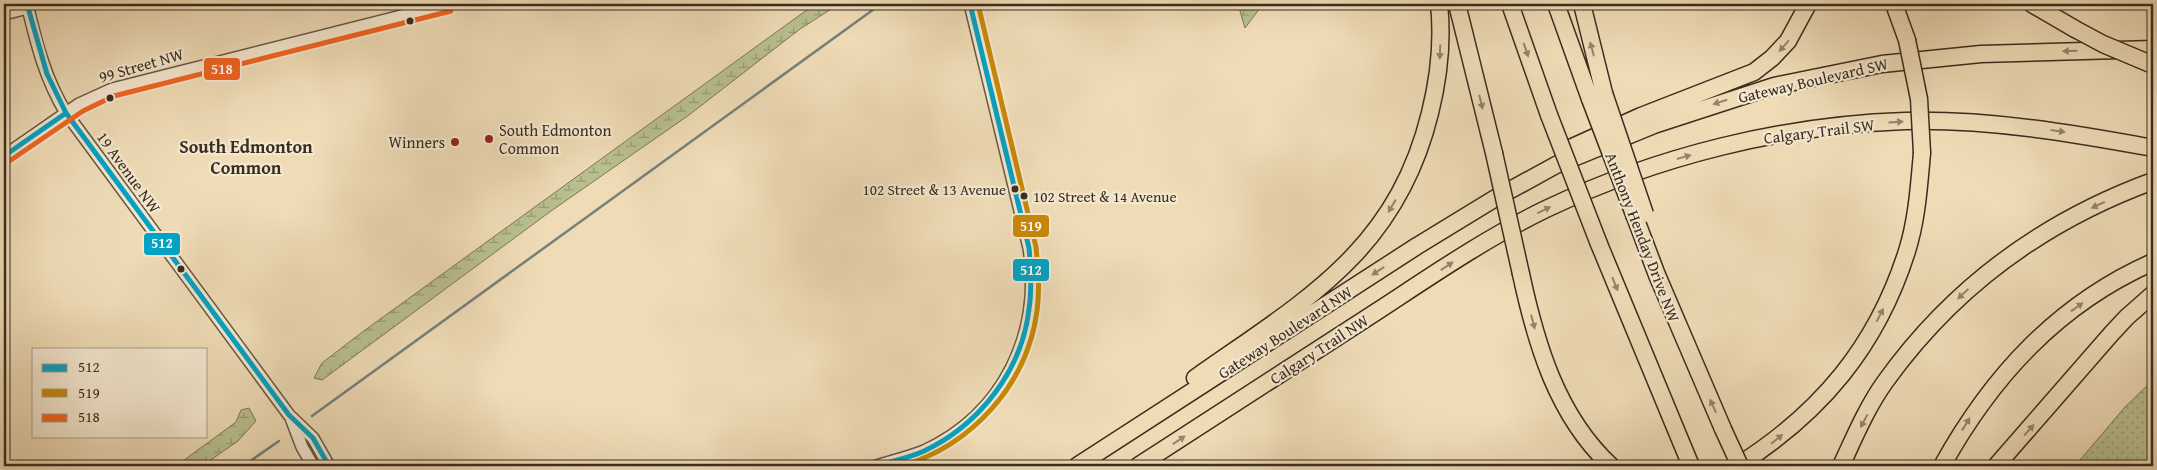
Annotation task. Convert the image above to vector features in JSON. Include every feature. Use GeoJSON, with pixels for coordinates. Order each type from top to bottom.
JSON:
{"type":"FeatureCollection","features":[{"type":"Feature","properties":{"kind":"highway"},"geometry":{"type":"LineString","coordinates":[[1106,449],[1127,426],[1272,325],[1324,286],[1352,259],[1378,229],[1400,194],[1423,142],[1438,82],[1440,49],[1438,4]]}},
{"type":"Feature","properties":{"kind":"highway"},"geometry":{"type":"LineString","coordinates":[[1458,4],[1521,274],[1542,355],[1554,386],[1583,434],[1611,466]]}},
{"type":"Feature","properties":{"kind":"highway"},"geometry":{"type":"LineString","coordinates":[[1510,4],[1549,115],[1631,324],[1647,382],[1680,457],[1692,466]]}},
{"type":"Feature","properties":{"kind":"highway"},"geometry":{"type":"LineString","coordinates":[[1556,4],[1597,96],[1640,215],[1680,313],[1702,384],[1738,466],[1775,441],[1823,398],[1843,374],[1871,332],[1887,302],[1907,250],[1914,220],[1922,153],[1919,99],[1906,40],[1894,4]]}},
{"type":"Feature","properties":{"kind":"highway"},"geometry":{"type":"LineString","coordinates":[[1582,4],[1597,96]]}},
{"type":"Feature","properties":{"kind":"highway"},"geometry":{"type":"LineString","coordinates":[[1417,246],[1480,198],[1522,172],[1594,136],[1754,72],[1772,58],[1788,41],[1808,4]]}},
{"type":"Feature","properties":{"kind":"highway"},"geometry":{"type":"LineString","coordinates":[[2032,4],[2074,29],[2153,65]]}},
{"type":"Feature","properties":{"kind":"highway","name":"Gateway Boulevard SW"},"geometry":{"type":"LineString","coordinates":[[1494,199],[1556,165],[1654,124],[1740,96],[1811,78],[1882,64],[1947,57],[2153,49]]}},
{"type":"Feature","properties":{"kind":"highway","name":"Calgary Trail SW"},"geometry":{"type":"LineString","coordinates":[[1501,233],[1568,199],[1638,172],[1748,140],[1815,129],[1906,121],[1984,123],[2058,131],[2153,148]]}},
{"type":"Feature","properties":{"kind":"highway"},"geometry":{"type":"LineString","coordinates":[[1841,466],[1884,384],[1931,325],[1983,275],[2052,228],[2078,214],[2148,183]]}},
{"type":"Feature","properties":{"kind":"highway","name":"Gateway Boulevard NW"},"geometry":{"type":"LineString","coordinates":[[1076,466],[1106,449],[1417,246],[1494,199]]}},
{"type":"Feature","properties":{"kind":"highway","name":"Calgary Trail NW"},"geometry":{"type":"LineString","coordinates":[[1138,466],[1501,233]]}},
{"type":"Feature","properties":{"kind":"highway"},"geometry":{"type":"LineString","coordinates":[[1942,466],[1972,414],[2023,352],[2082,303],[2153,262]]}},
{"type":"Feature","properties":{"kind":"highway"},"geometry":{"type":"LineString","coordinates":[[1996,466],[2117,327],[2153,294]]}},
{"type":"Feature","properties":{"kind":"street","name":"99 Street NW"},"geometry":{"type":"LineString","coordinates":[[4,156],[66,112],[95,95],[112,89],[449,4]]}},
{"type":"Feature","properties":{"kind":"street"},"geometry":{"type":"LineString","coordinates":[[876,466],[924,451],[963,427],[995,394],[1016,360],[1029,322],[1032,262],[1014,178],[970,4]]}},
{"type":"Feature","properties":{"kind":"street","name":"19 Avenue NW"},"geometry":{"type":"LineString","coordinates":[[28,6],[44,66],[55,94],[66,112],[289,415],[313,438],[329,466]]}},
{"type":"Feature","properties":{"kind":"street"},"geometry":{"type":"LineString","coordinates":[[4,14],[28,6]]}},
{"type":"Feature","properties":{"kind":"street","name":"19 Avenue NW"},"geometry":{"type":"LineString","coordinates":[[289,415],[311,464]]}},
{"type":"Feature","properties":{"kind":"green space"},"geometry":{"type":"Polygon","coordinates":[[[815,4],[839,4],[800,29],[689,115],[551,211],[322,380],[314,378],[322,363],[361,333],[815,4]]]}},
{"type":"Feature","properties":{"kind":"green space"},"geometry":{"type":"Polygon","coordinates":[[[1238,4],[1263,4],[1245,28],[1238,4]]]}},
{"type":"Feature","properties":{"kind":"green space"},"geometry":{"type":"Polygon","coordinates":[[[2153,380],[2153,466],[2075,466],[2125,407],[2153,380]]]}},
{"type":"Feature","properties":{"kind":"green space"},"geometry":{"type":"Polygon","coordinates":[[[249,408],[256,421],[238,441],[202,466],[176,466],[236,422],[241,410],[249,408]]]}},
{"type":"Feature","properties":{"kind":"waterway"},"geometry":{"type":"LineString","coordinates":[[312,416],[881,4]]}},
{"type":"Feature","properties":{"kind":"waterway"},"geometry":{"type":"LineString","coordinates":[[243,466],[279,441]]}},
{"type":"Feature","properties":{"kind":"transit line","name":"512"},"geometry":{"type":"LineString","coordinates":[[27,4],[47,74],[66,113],[289,415],[313,438],[329,466]]}},
{"type":"Feature","properties":{"kind":"transit line","name":"512"},"geometry":{"type":"LineString","coordinates":[[876,466],[924,451],[963,427],[980,411],[1007,374],[1025,332],[1031,294],[1029,248],[970,4]]}},
{"type":"Feature","properties":{"kind":"transit line","name":"519"},"geometry":{"type":"LineString","coordinates":[[902,466],[927,456],[951,443],[973,427],[992,408],[1008,387],[1022,363],[1031,338],[1037,311],[1039,287],[1036,247],[978,4]]}},
{"type":"Feature","properties":{"kind":"transit line","name":"518"},"geometry":{"type":"LineString","coordinates":[[8,162],[83,111],[114,96],[451,11]]}},
{"type":"Feature","properties":{"kind":"transit line","name":"512"},"geometry":{"type":"LineString","coordinates":[[4,156],[66,113]]}},
{"type":"Feature","properties":{"kind":"place","name":"South Edmonton Common"},"geometry":{"type":"Point","coordinates":[489,139]}},
{"type":"Feature","properties":{"kind":"place","name":"Winners"},"geometry":{"type":"Point","coordinates":[455,142]}},
{"type":"Feature","properties":{"kind":"place","name":"102 Street & 13 Avenue"},"geometry":{"type":"Point","coordinates":[1015,189]}},
{"type":"Feature","properties":{"kind":"place","name":"102 Street & 14 Avenue"},"geometry":{"type":"Point","coordinates":[1024,196]}},
{"type":"Feature","properties":{"kind":"district","name":"South Edmonton Common"},"geometry":{"type":"Point","coordinates":[246,157]}}]}
